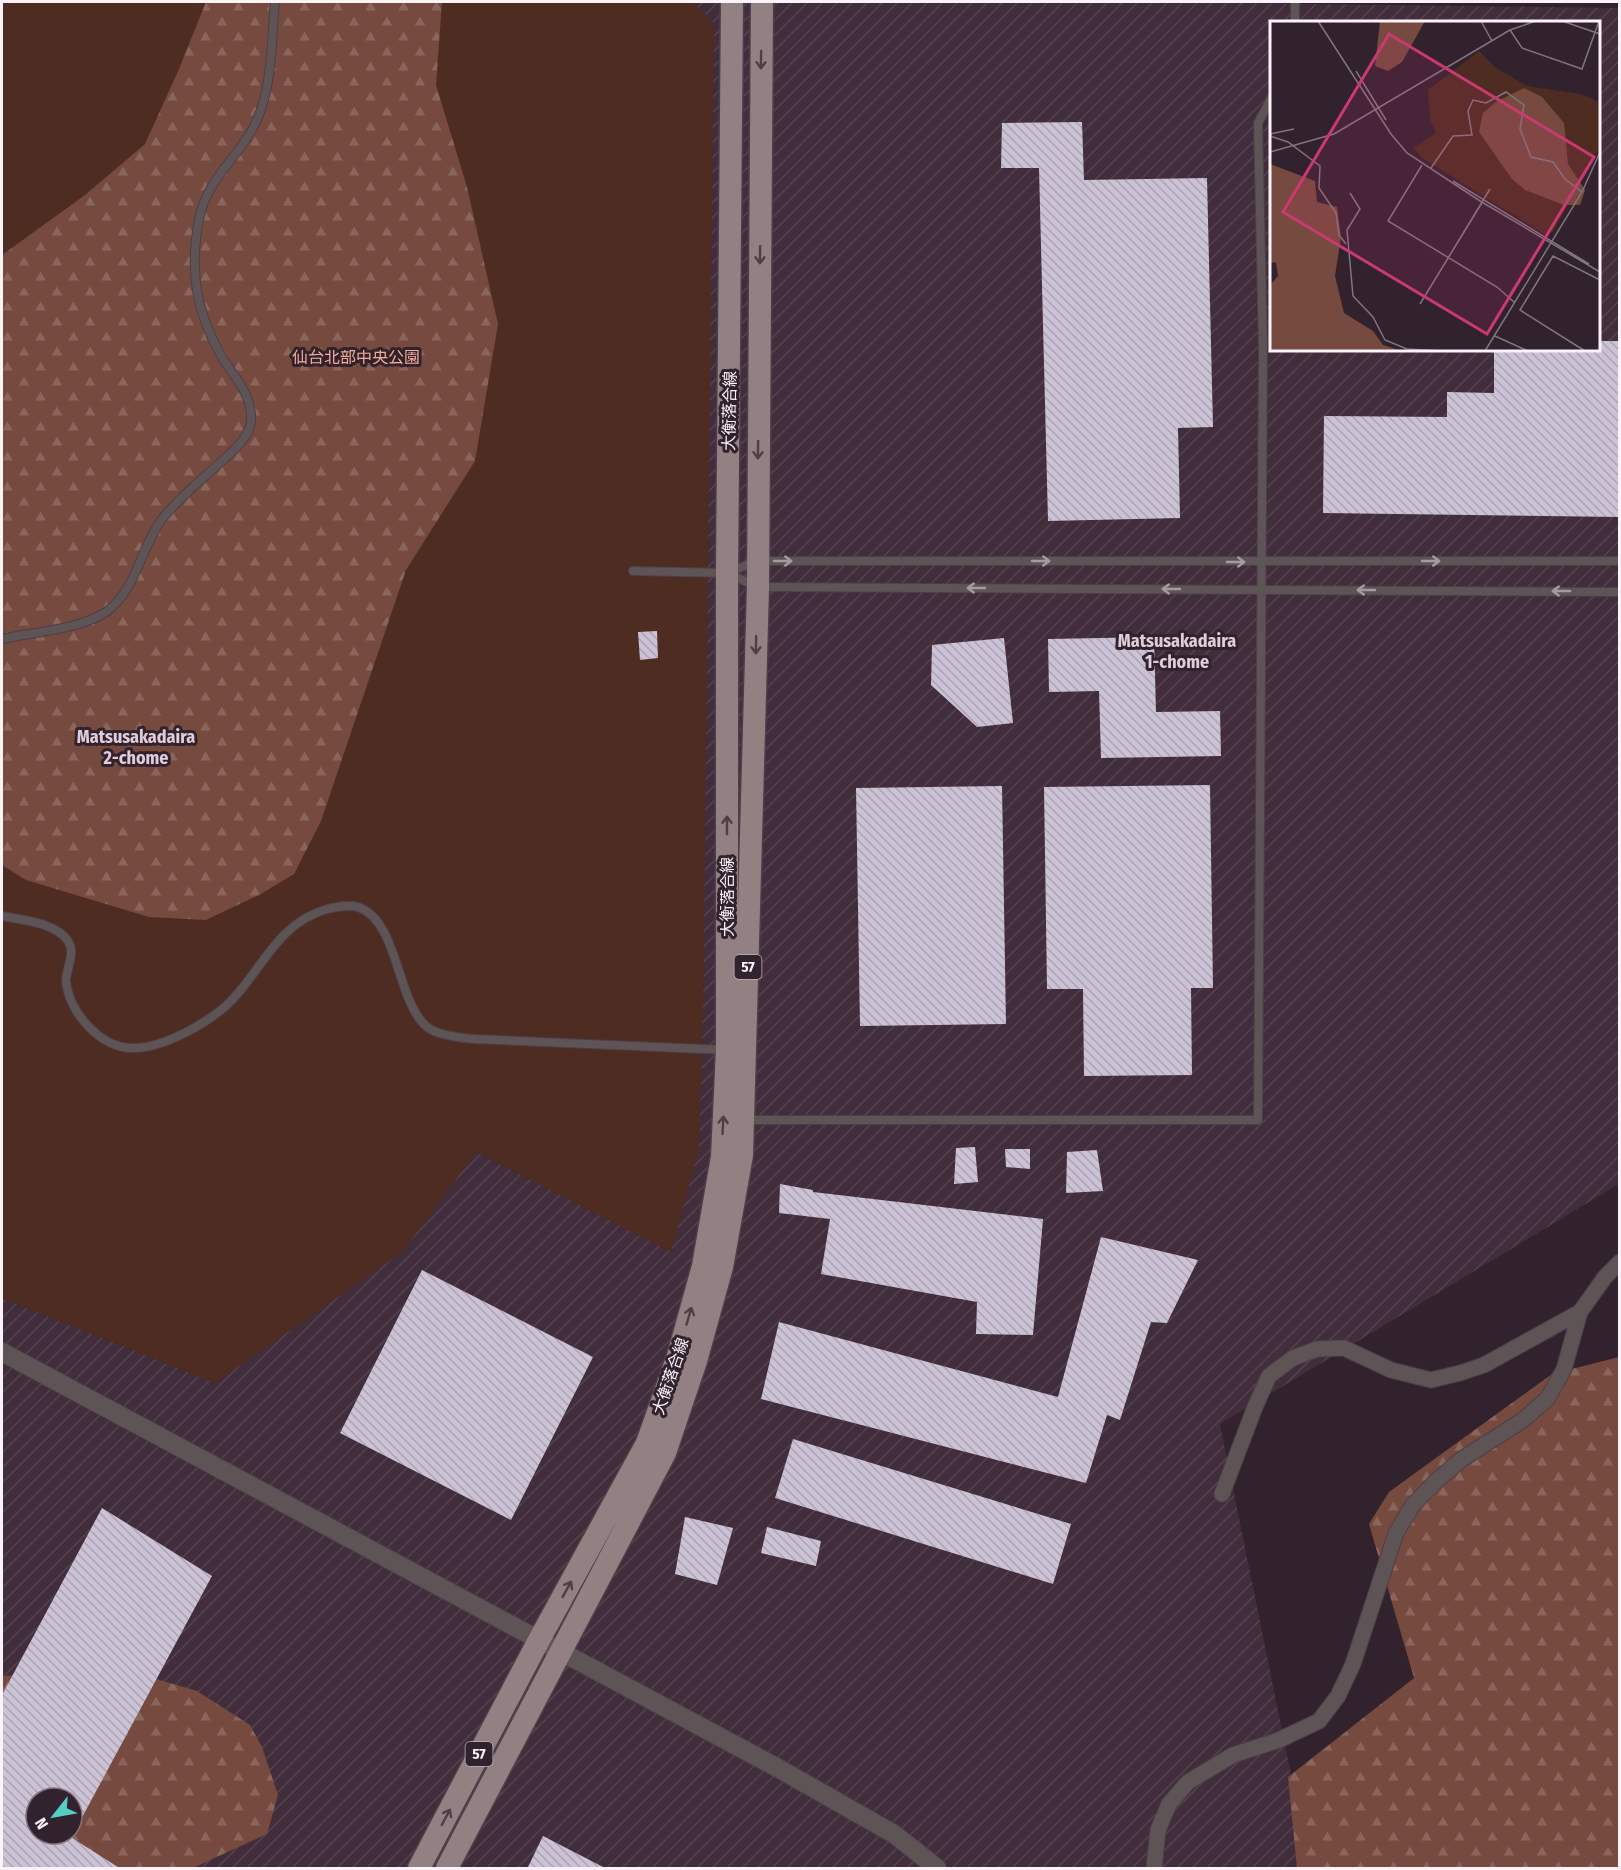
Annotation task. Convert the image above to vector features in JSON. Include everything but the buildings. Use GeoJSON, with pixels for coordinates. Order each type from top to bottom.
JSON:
{"type":"FeatureCollection","features":[{"type":"Feature","properties":{"kind":"main road","name":"大衡落合線"},"geometry":{"type":"LineString","coordinates":[[419,1869],[539,1640],[647,1443],[678,1356],[703,1266],[722,1157],[727,1050],[727,573],[732,2]]}},
{"type":"Feature","properties":{"kind":"main road","name":"大衡落合線"},"geometry":{"type":"LineString","coordinates":[[447,1869],[665,1453],[696,1361],[722,1267],[742,1155],[758,587],[762,2]]}},
{"type":"Feature","properties":{"kind":"street"},"geometry":{"type":"LineString","coordinates":[[1154,1869],[1158,1830],[1168,1804],[1188,1782],[1233,1755],[1280,1740],[1319,1720],[1338,1696],[1353,1664],[1396,1533],[1413,1505],[1462,1459],[1523,1420],[1548,1398],[1564,1369],[1580,1312],[1605,1277],[1620,1262]]}},
{"type":"Feature","properties":{"kind":"street"},"geometry":{"type":"LineString","coordinates":[[1222,1494],[1269,1376],[1293,1358],[1317,1349],[1344,1348],[1391,1370],[1431,1380],[1484,1365],[1580,1312]]}},
{"type":"Feature","properties":{"kind":"street"},"geometry":{"type":"LineString","coordinates":[[2,1352],[776,1767],[884,1829],[937,1869]]}},
{"type":"Feature","properties":{"kind":"lane"},"geometry":{"type":"LineString","coordinates":[[2,639],[88,622],[107,611],[121,597],[162,520],[180,498],[242,442],[251,426],[247,396],[223,357],[203,317],[195,288],[195,256],[199,217],[208,192],[225,164],[251,131],[264,106],[275,2]]}},
{"type":"Feature","properties":{"kind":"lane"},"geometry":{"type":"LineString","coordinates":[[1294,2],[1295,21]]}},
{"type":"Feature","properties":{"kind":"lane"},"geometry":{"type":"LineString","coordinates":[[744,1120],[1258,1120],[1263,349],[1258,123],[1270,101]]}},
{"type":"Feature","properties":{"kind":"lane"},"geometry":{"type":"LineString","coordinates":[[633,571],[727,573],[757,561],[1620,561]]}},
{"type":"Feature","properties":{"kind":"lane"},"geometry":{"type":"LineString","coordinates":[[727,573],[758,587],[1620,592]]}},
{"type":"Feature","properties":{"kind":"lane"},"geometry":{"type":"LineString","coordinates":[[2,916],[56,930],[63,936],[69,943],[70,957],[66,979],[69,999],[81,1019],[107,1042],[134,1048],[170,1041],[201,1024],[230,1002],[284,934],[298,922],[317,912],[340,906],[359,908],[375,919],[386,934],[408,997],[428,1027],[453,1036],[475,1039],[727,1050]]}},
{"type":"Feature","properties":{"kind":"shaded area"},"geometry":{"type":"Polygon","coordinates":[[[2,2],[1151,2],[1619,8],[1619,1184],[1220,1424],[1301,1824],[1327,1868],[2,1868],[2,2]]]}},
{"type":"Feature","properties":{"kind":"green space","name":"仙台北部中央公園"},"geometry":{"type":"Polygon","coordinates":[[[2,2],[693,2],[714,24],[703,1014],[699,1149],[671,1252],[476,1152],[402,1252],[215,1383],[2,1298],[2,2]]]}},
{"type":"Feature","properties":{"kind":"green space"},"geometry":{"type":"Polygon","coordinates":[[[206,2],[442,2],[436,85],[467,187],[498,324],[475,461],[406,570],[321,821],[294,874],[261,894],[206,920],[149,917],[26,880],[2,865],[2,255],[85,195],[145,144],[206,2]]]}},
{"type":"Feature","properties":{"kind":"green space"},"geometry":{"type":"Polygon","coordinates":[[[1619,1357],[1619,1868],[1297,1868],[1288,1777],[1414,1678],[1369,1524],[1389,1492],[1552,1374],[1619,1357]]]}},
{"type":"Feature","properties":{"kind":"green space"},"geometry":{"type":"Polygon","coordinates":[[[129,1671],[197,1691],[250,1725],[262,1747],[278,1795],[267,1834],[193,1868],[2,1868],[2,1676],[129,1671]]]}},
{"type":"Feature","properties":{"kind":"district","name":"Matsusakadaira 1-chome"},"geometry":{"type":"Point","coordinates":[1177,651]}},
{"type":"Feature","properties":{"kind":"district","name":"Matsusakadaira 2-chome"},"geometry":{"type":"Point","coordinates":[136,747]}}]}
